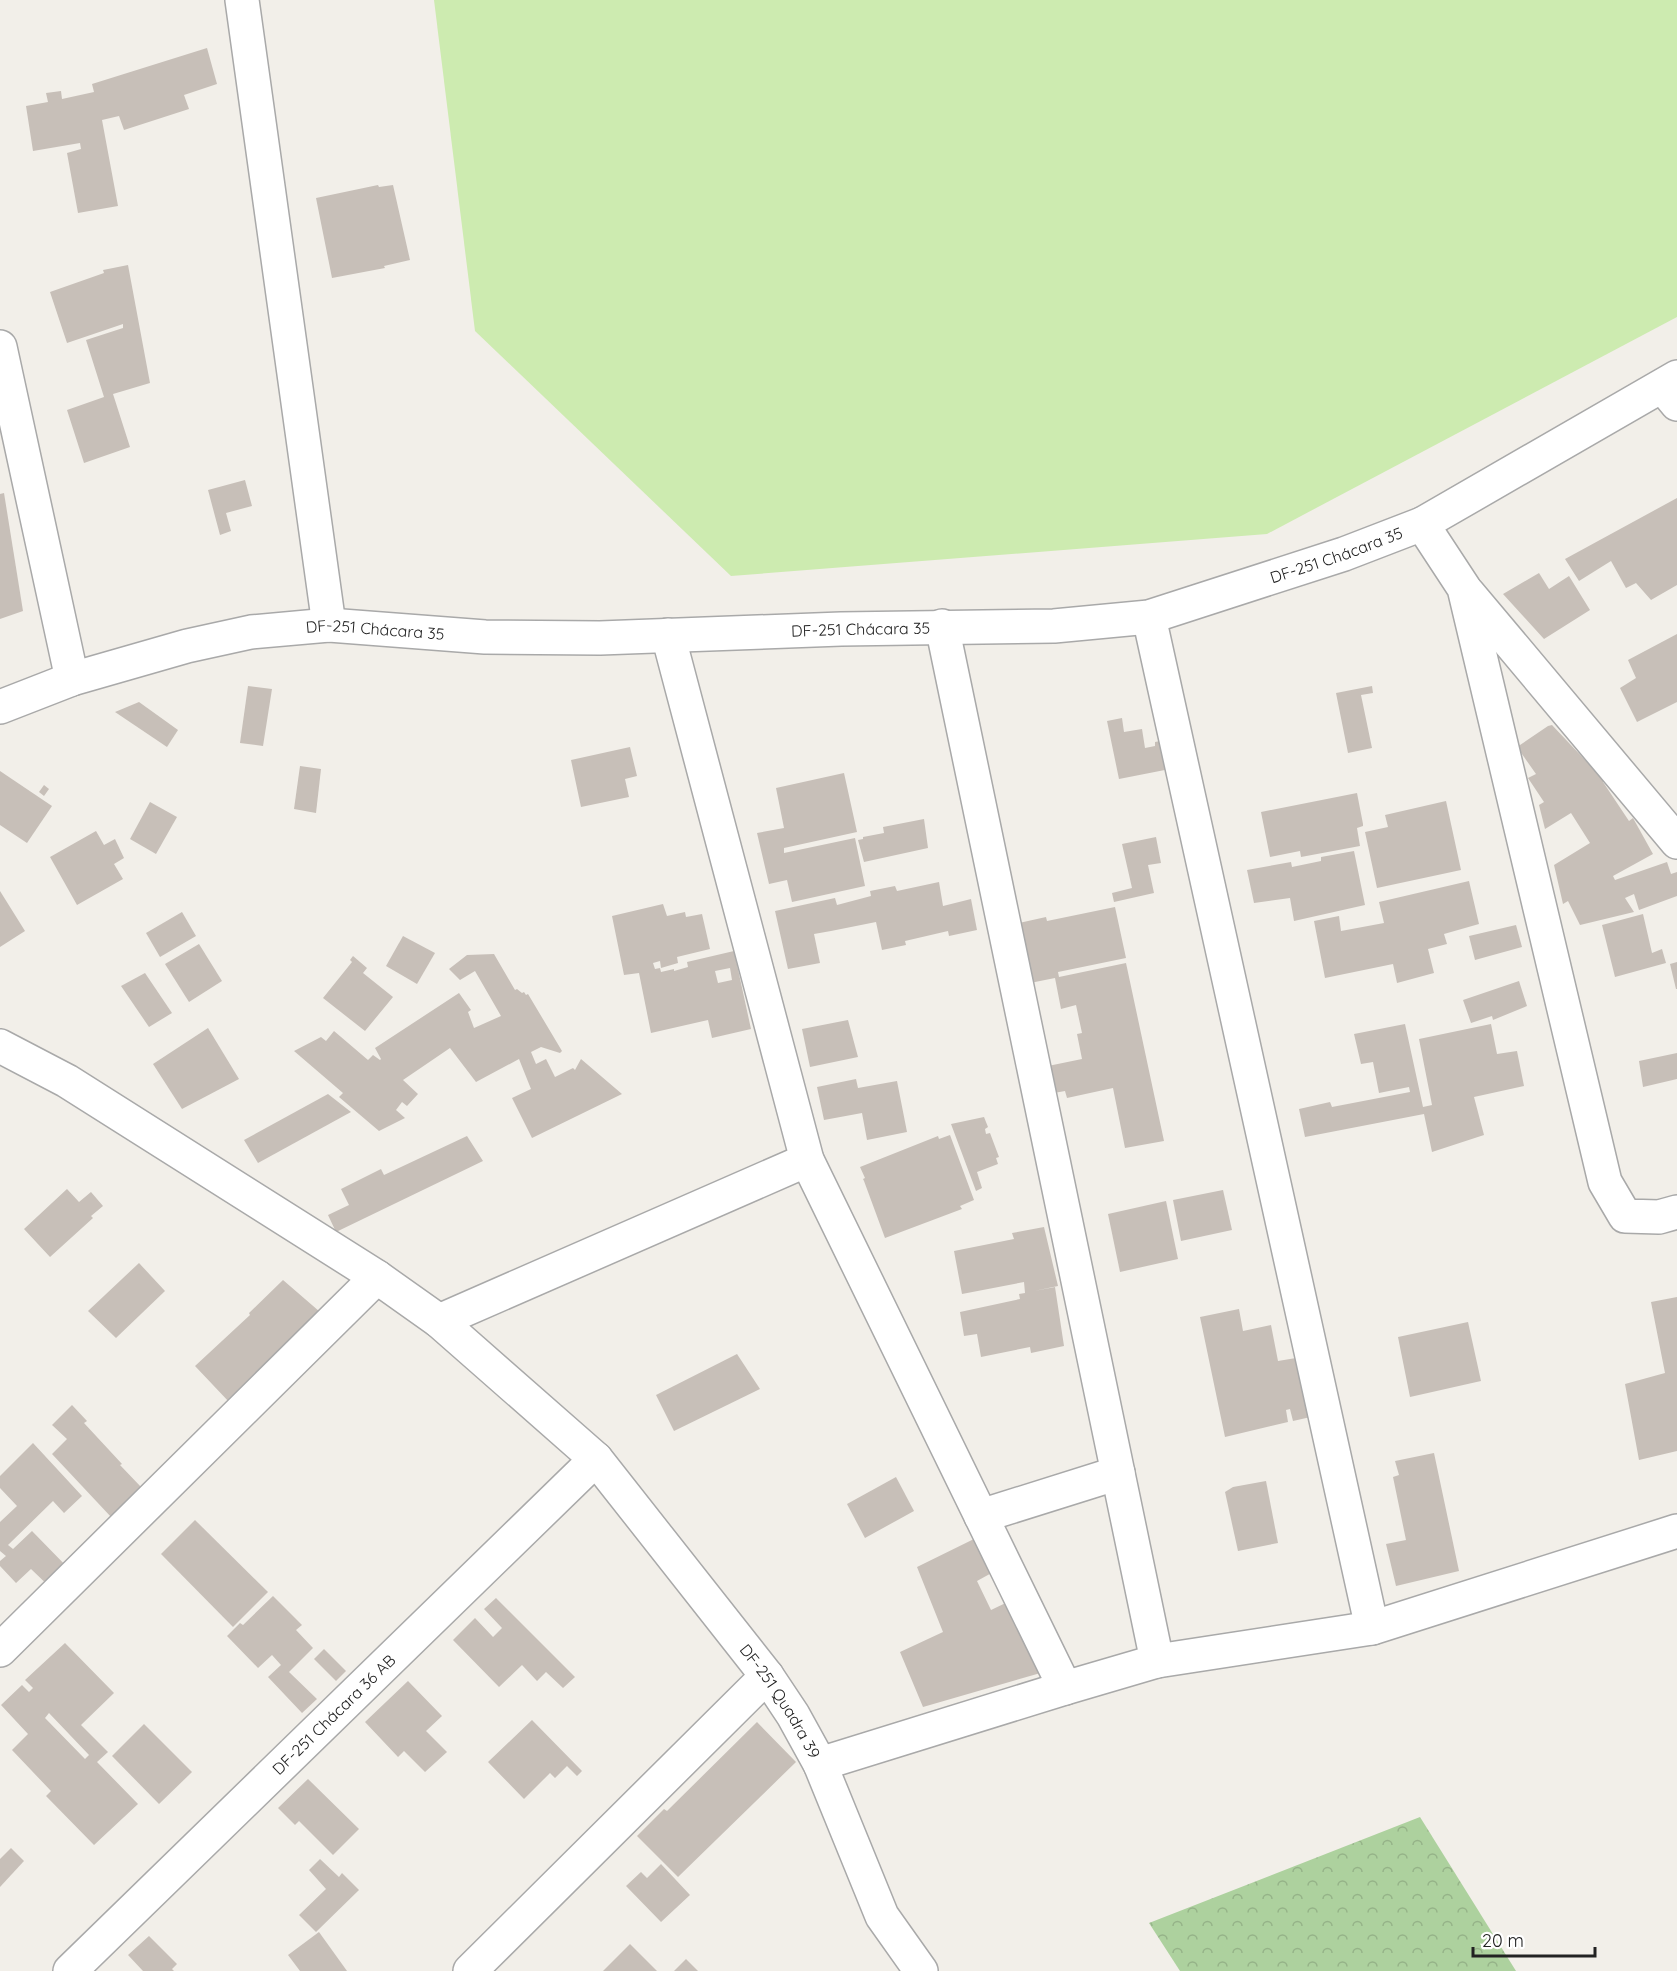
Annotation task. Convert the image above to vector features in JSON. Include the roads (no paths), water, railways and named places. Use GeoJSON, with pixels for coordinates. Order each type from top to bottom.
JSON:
{"type":"FeatureCollection","features":[{"type":"Feature","properties":{"kind":"street"},"geometry":{"type":"LineString","coordinates":[[242,0],[329,625]]}},
{"type":"Feature","properties":{"kind":"street"},"geometry":{"type":"LineString","coordinates":[[0,347],[72,679]]}},
{"type":"Feature","properties":{"kind":"street","name":"DF-251 Chácara 35"},"geometry":{"type":"LineString","coordinates":[[0,707],[72,679],[187,646],[251,632],[329,625],[485,637],[600,638],[942,626],[1054,626],[1149,617],[1344,554],[1422,524],[1562,442],[1672,389]]}},
{"type":"Feature","properties":{"kind":"street"},"geometry":{"type":"LineString","coordinates":[[1422,524],[1464,588],[1677,842]]}},
{"type":"Feature","properties":{"kind":"street"},"geometry":{"type":"LineString","coordinates":[[1464,588],[1605,1182],[1625,1216],[1659,1216],[1677,1212]]}},
{"type":"Feature","properties":{"kind":"street"},"geometry":{"type":"LineString","coordinates":[[1149,617],[1372,1628]]}},
{"type":"Feature","properties":{"kind":"street"},"geometry":{"type":"LineString","coordinates":[[942,626],[1157,1661]]}},
{"type":"Feature","properties":{"kind":"street"},"geometry":{"type":"LineString","coordinates":[[668,635],[807,1160],[1065,1688]]}},
{"type":"Feature","properties":{"kind":"street","name":"DF-251 Quadra 39"},"geometry":{"type":"LineString","coordinates":[[0,1046],[67,1081],[377,1277],[439,1321],[596,1459],[767,1676],[793,1715],[820,1764],[882,1916],[921,1971]]}},
{"type":"Feature","properties":{"kind":"street"},"geometry":{"type":"LineString","coordinates":[[439,1321],[807,1160]]}},
{"type":"Feature","properties":{"kind":"street"},"geometry":{"type":"LineString","coordinates":[[0,1650],[377,1277]]}},
{"type":"Feature","properties":{"kind":"street","name":"DF-251 Chácara 36 AB"},"geometry":{"type":"LineString","coordinates":[[70,1971],[596,1459]]}},
{"type":"Feature","properties":{"kind":"street"},"geometry":{"type":"LineString","coordinates":[[981,1516],[1118,1473]]}},
{"type":"Feature","properties":{"kind":"street"},"geometry":{"type":"LineString","coordinates":[[820,1764],[1157,1661],[1372,1628],[1677,1531]]}},
{"type":"Feature","properties":{"kind":"street"},"geometry":{"type":"LineString","coordinates":[[470,1971],[767,1676]]}}]}
